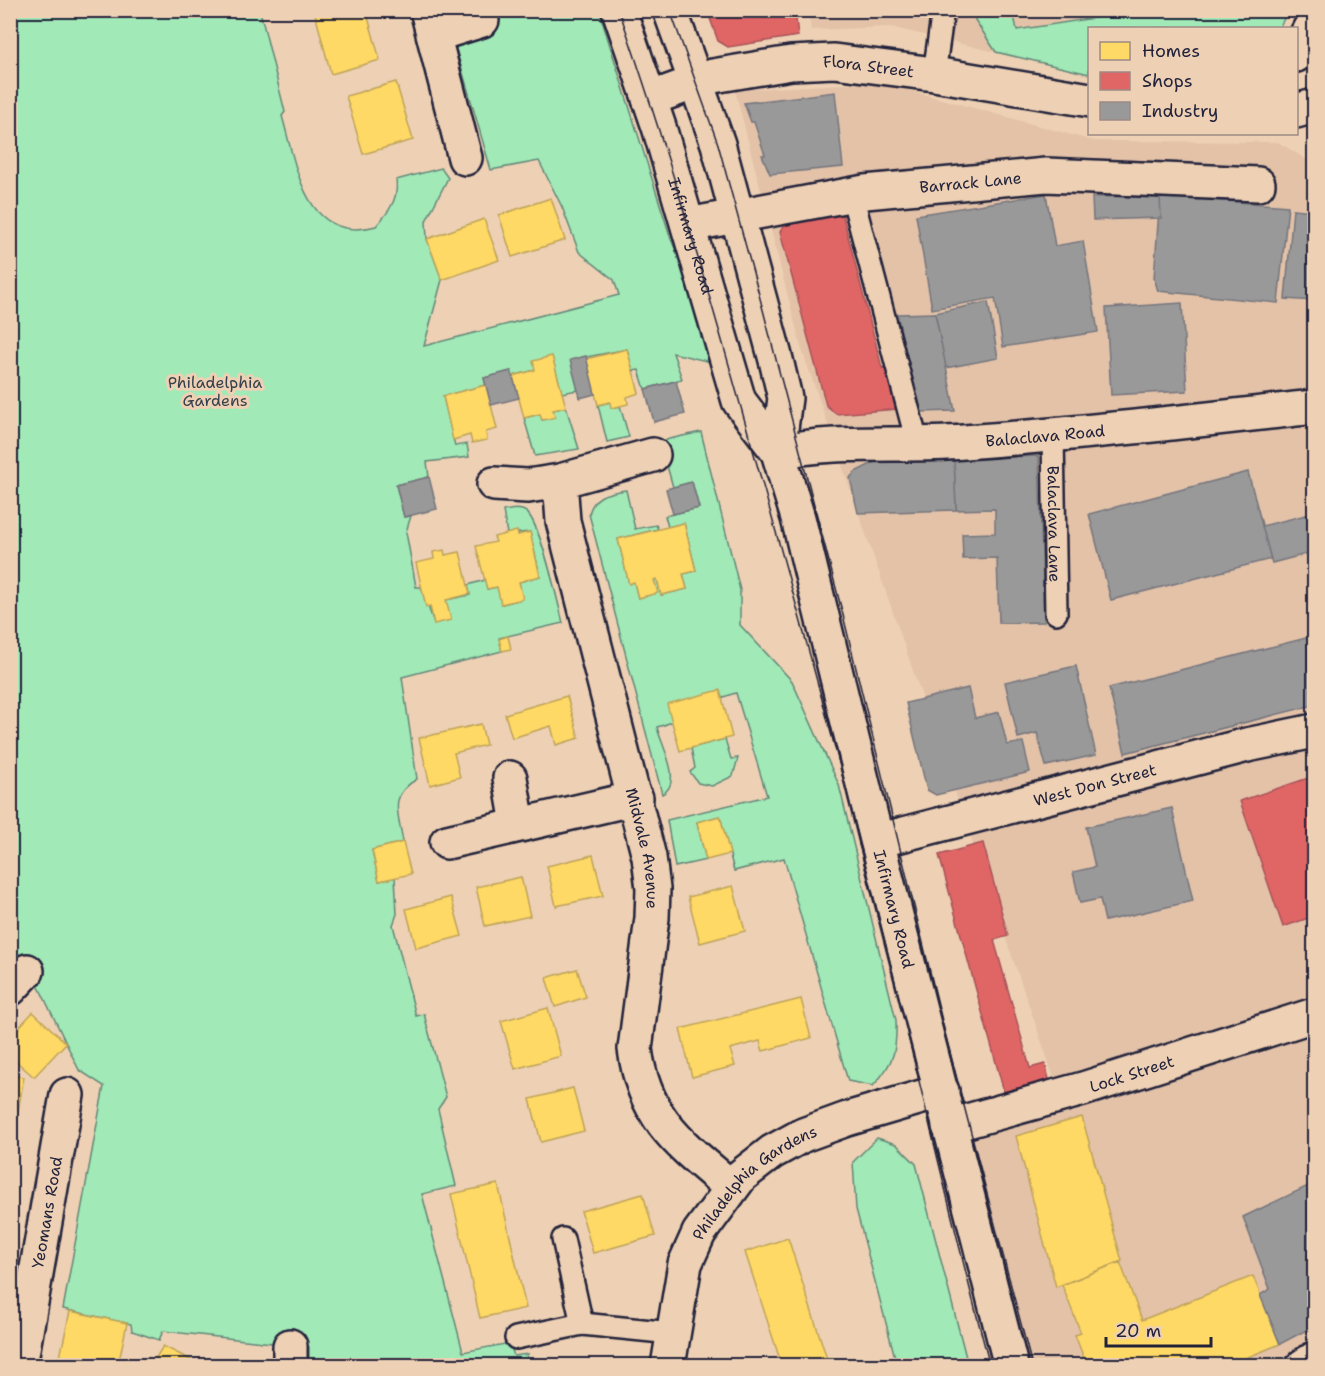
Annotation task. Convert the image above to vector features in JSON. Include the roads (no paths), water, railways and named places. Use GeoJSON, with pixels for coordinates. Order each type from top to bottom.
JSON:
{"type":"FeatureCollection","features":[{"type":"Feature","properties":{"kind":"street","name":"Infirmary Road"},"geometry":{"type":"LineString","coordinates":[[619,10],[688,225],[740,401],[778,452],[830,644],[877,841],[1011,1365]]}},
{"type":"Feature","properties":{"kind":"street","name":"Infirmary Road"},"geometry":{"type":"LineString","coordinates":[[670,10],[718,144],[785,398],[778,452]]}},
{"type":"Feature","properties":{"kind":"street"},"geometry":{"type":"LineString","coordinates":[[465,158],[431,22],[482,20]]}},
{"type":"Feature","properties":{"kind":"street"},"geometry":{"type":"LineString","coordinates":[[1298,51],[1314,21]]}},
{"type":"Feature","properties":{"kind":"street","name":"Flora Street"},"geometry":{"type":"LineString","coordinates":[[649,99],[713,76],[780,65],[823,62],[934,74],[1088,100]]}},
{"type":"Feature","properties":{"kind":"street"},"geometry":{"type":"LineString","coordinates":[[1298,110],[1314,106]]}},
{"type":"Feature","properties":{"kind":"street","name":"Barrack Lane"},"geometry":{"type":"LineString","coordinates":[[688,225],[852,195],[1046,175],[1258,184]]}},
{"type":"Feature","properties":{"kind":"street","name":"Balaclava Road"},"geometry":{"type":"LineString","coordinates":[[778,452],[843,444],[918,446],[1053,436],[1314,407]]}},
{"type":"Feature","properties":{"kind":"street"},"geometry":{"type":"LineString","coordinates":[[494,484],[528,486],[560,481],[653,455]]}},
{"type":"Feature","properties":{"kind":"street","name":"Midvale Avenue"},"geometry":{"type":"LineString","coordinates":[[560,481],[563,521],[570,552],[636,798],[653,890],[635,1049],[638,1070],[647,1101],[666,1129],[731,1187]]}},
{"type":"Feature","properties":{"kind":"street","name":"West Don Street"},"geometry":{"type":"LineString","coordinates":[[877,841],[1247,745],[1314,731]]}},
{"type":"Feature","properties":{"kind":"street"},"geometry":{"type":"LineString","coordinates":[[510,778],[518,824]]}},
{"type":"Feature","properties":{"kind":"street"},"geometry":{"type":"LineString","coordinates":[[447,842],[636,798]]}},
{"type":"Feature","properties":{"kind":"street","name":"Lock Street"},"geometry":{"type":"LineString","coordinates":[[949,1126],[1083,1089],[1314,1015]]}},
{"type":"Feature","properties":{"kind":"street","name":"Philadelphia Gardens"},"geometry":{"type":"LineString","coordinates":[[668,1365],[685,1264],[699,1233],[731,1187],[772,1152],[803,1135],[847,1119],[942,1091]]}},
{"type":"Feature","properties":{"kind":"street","name":"Yeomans Road"},"geometry":{"type":"LineString","coordinates":[[20,1365],[67,1095]]}},
{"type":"Feature","properties":{"kind":"street"},"geometry":{"type":"LineString","coordinates":[[1303,1365],[1314,1359]]}},
{"type":"Feature","properties":{"kind":"lane"},"geometry":{"type":"LineString","coordinates":[[934,74],[943,10]]}},
{"type":"Feature","properties":{"kind":"lane"},"geometry":{"type":"LineString","coordinates":[[852,195],[918,446]]}},
{"type":"Feature","properties":{"kind":"lane","name":"Balaclava Lane"},"geometry":{"type":"LineString","coordinates":[[1053,436],[1056,613]]}},
{"type":"Feature","properties":{"kind":"lane"},"geometry":{"type":"LineString","coordinates":[[563,1239],[582,1324]]}},
{"type":"Feature","properties":{"kind":"lane"},"geometry":{"type":"LineString","coordinates":[[516,1338],[582,1324],[672,1333]]}},
{"type":"Feature","properties":{"kind":"tram line"},"geometry":{"type":"LineString","coordinates":[[619,10],[703,276],[814,671],[861,847],[990,1366]]}},
{"type":"Feature","properties":{"kind":"tram line"},"geometry":{"type":"LineString","coordinates":[[670,10],[718,144],[757,287],[842,611],[945,1033],[1032,1366]]}}]}
